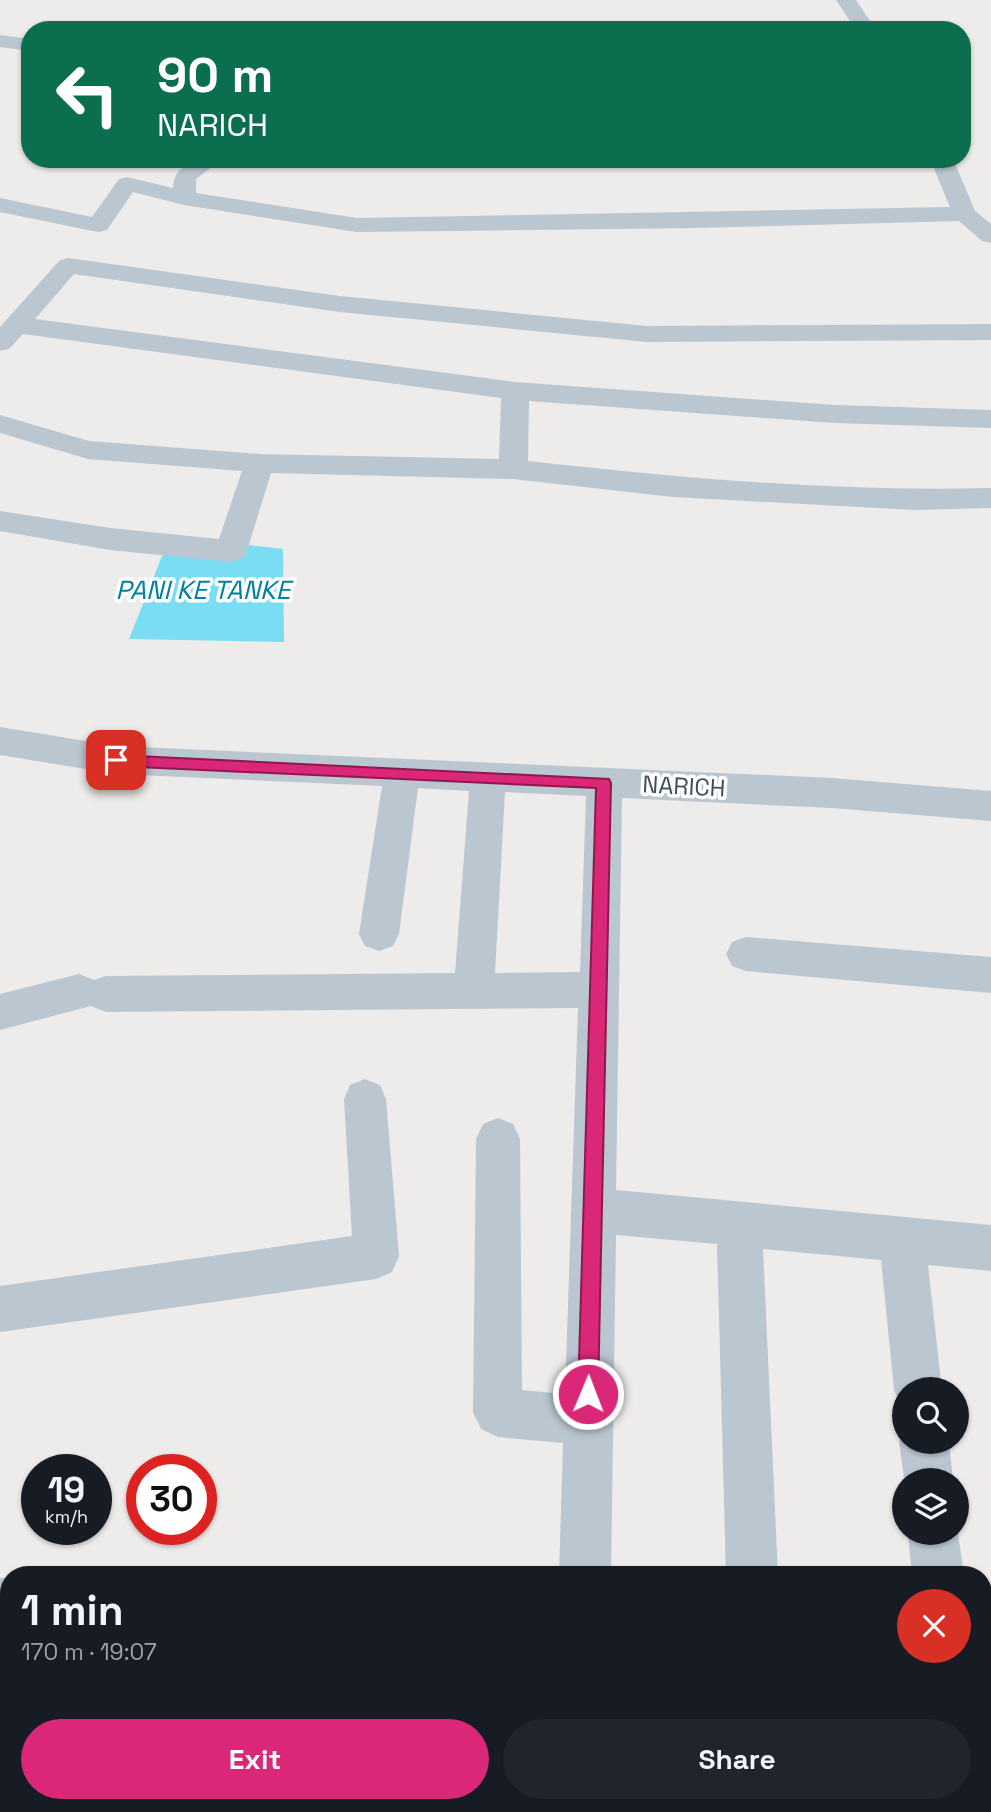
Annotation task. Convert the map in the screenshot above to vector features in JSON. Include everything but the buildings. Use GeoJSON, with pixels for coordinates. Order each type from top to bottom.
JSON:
{"type":"FeatureCollection","features":[{"type":"Feature","properties":{"kind":"street"},"geometry":{"type":"LineString","coordinates":[[846,0],[860,21]]}},
{"type":"Feature","properties":{"kind":"street"},"geometry":{"type":"LineString","coordinates":[[0,41],[21,44]]}},
{"type":"Feature","properties":{"kind":"street"},"geometry":{"type":"LineString","coordinates":[[184,198],[185,176],[198,168]]}},
{"type":"Feature","properties":{"kind":"street"},"geometry":{"type":"LineString","coordinates":[[945,168],[965,214],[991,236]]}},
{"type":"Feature","properties":{"kind":"street"},"geometry":{"type":"LineString","coordinates":[[0,205],[98,225],[127,184],[184,198],[357,225],[695,221],[965,214]]}},
{"type":"Feature","properties":{"kind":"street"},"geometry":{"type":"LineString","coordinates":[[8,334],[68,266],[340,304],[647,334],[991,332]]}},
{"type":"Feature","properties":{"kind":"street"},"geometry":{"type":"LineString","coordinates":[[8,334],[516,391],[835,414],[991,419]]}},
{"type":"Feature","properties":{"kind":"street"},"geometry":{"type":"LineString","coordinates":[[513,469],[516,391]]}},
{"type":"Feature","properties":{"kind":"street"},"geometry":{"type":"LineString","coordinates":[[0,424],[88,450],[259,463],[513,469],[673,487],[915,500],[991,498]]}},
{"type":"Feature","properties":{"kind":"street"},"geometry":{"type":"LineString","coordinates":[[0,521],[110,539],[231,551],[259,463]]}},
{"type":"Feature","properties":{"kind":"street","name":"NARICH"},"geometry":{"type":"LineString","coordinates":[[0,740],[116,760],[831,793],[991,806]]}},
{"type":"Feature","properties":{"kind":"street"},"geometry":{"type":"LineString","coordinates":[[379,933],[402,774]]}},
{"type":"Feature","properties":{"kind":"street"},"geometry":{"type":"LineString","coordinates":[[474,991],[488,778]]}},
{"type":"Feature","properties":{"kind":"street"},"geometry":{"type":"LineString","coordinates":[[585,1566],[604,783]]}},
{"type":"Feature","properties":{"kind":"street"},"geometry":{"type":"LineString","coordinates":[[746,954],[991,975]]}},
{"type":"Feature","properties":{"kind":"street"},"geometry":{"type":"LineString","coordinates":[[0,1012],[93,993],[597,990]]}},
{"type":"Feature","properties":{"kind":"street"},"geometry":{"type":"LineString","coordinates":[[0,1310],[376,1256],[365,1099]]}},
{"type":"Feature","properties":{"kind":"street"},"geometry":{"type":"LineString","coordinates":[[498,1139],[498,1412],[587,1421]]}},
{"type":"Feature","properties":{"kind":"street"},"geometry":{"type":"LineString","coordinates":[[592,1210],[991,1248]]}},
{"type":"Feature","properties":{"kind":"street"},"geometry":{"type":"LineString","coordinates":[[738,1224],[752,1566]]}},
{"type":"Feature","properties":{"kind":"street"},"geometry":{"type":"LineString","coordinates":[[902,1240],[917,1377]]}},
{"type":"Feature","properties":{"kind":"street"},"geometry":{"type":"LineString","coordinates":[[935,1545],[937,1566]]}},
{"type":"Feature","properties":{"kind":"water","name":"PANI KE TANKE"},"geometry":{"type":"Polygon","coordinates":[[[170,536],[283,549],[284,642],[129,639],[170,536]]]}},
{"type":"Feature","properties":{"kind":"route"},"geometry":{"type":"LineString","coordinates":[[116,760],[604,783],[588,1394]]}}]}
